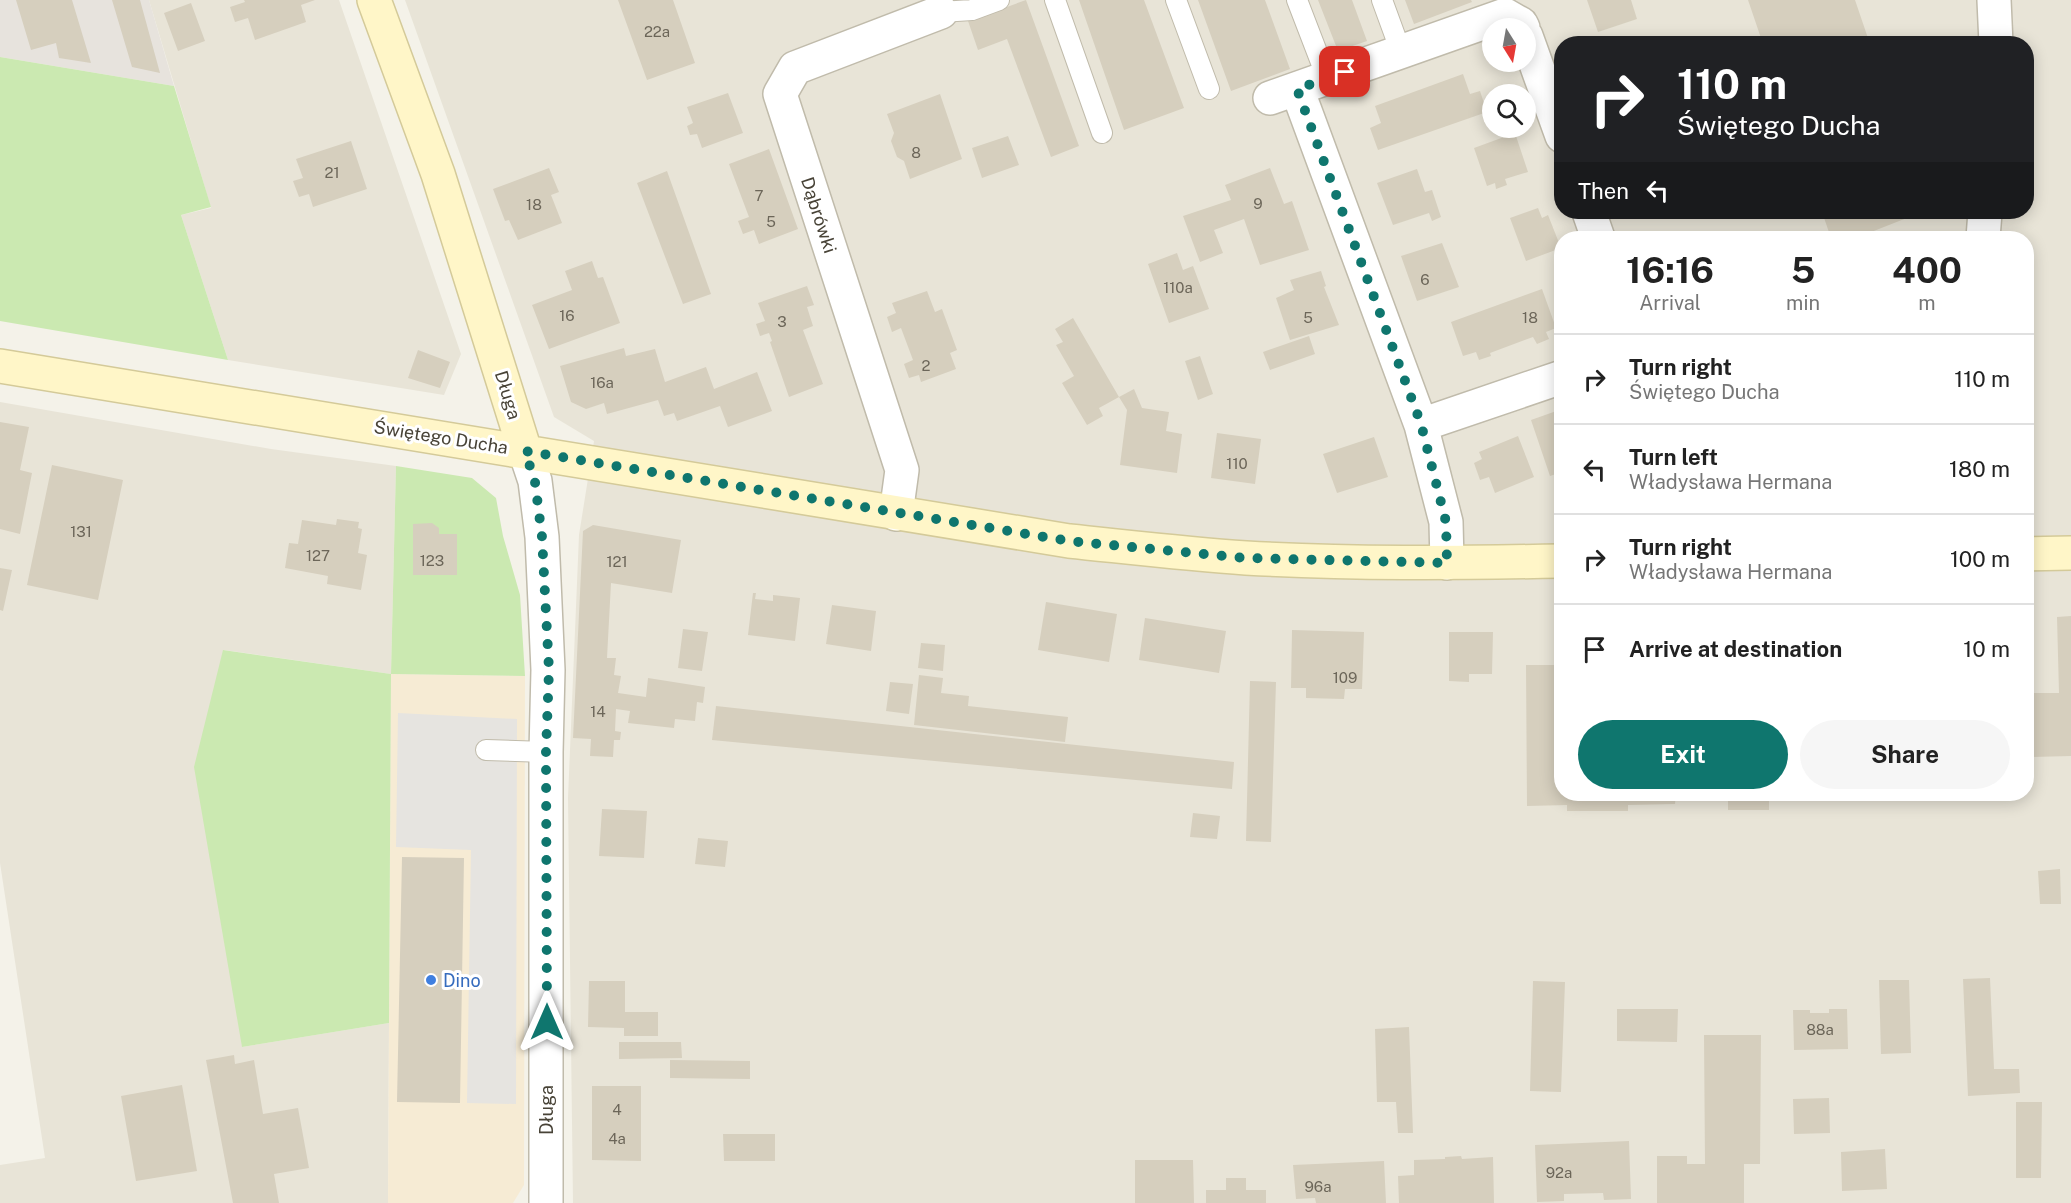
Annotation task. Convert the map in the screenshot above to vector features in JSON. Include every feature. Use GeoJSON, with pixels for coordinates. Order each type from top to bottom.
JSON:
{"type":"FeatureCollection","features":[{"type":"Feature","properties":{"kind":"main road","name":"Długa"},"geometry":{"type":"LineString","coordinates":[[374,0],[438,174],[525,451]]}},
{"type":"Feature","properties":{"kind":"main road","name":"Świętego Ducha"},"geometry":{"type":"LineString","coordinates":[[0,366],[1069,541],[1245,558],[1447,563],[1554,561]]}},
{"type":"Feature","properties":{"kind":"main road"},"geometry":{"type":"LineString","coordinates":[[2034,554],[2071,553]]}},
{"type":"Feature","properties":{"kind":"street"},"geometry":{"type":"LineString","coordinates":[[1994,0],[1996,36]]}},
{"type":"Feature","properties":{"kind":"street","name":"Dąbrówki"},"geometry":{"type":"LineString","coordinates":[[896,514],[902,470],[780,94],[795,68],[941,12]]}},
{"type":"Feature","properties":{"kind":"street"},"geometry":{"type":"LineString","coordinates":[[1447,563],[1446,522],[1421,424],[1298,89],[1401,52],[1482,29]]}},
{"type":"Feature","properties":{"kind":"street"},"geometry":{"type":"LineString","coordinates":[[1535,72],[1554,117]]}},
{"type":"Feature","properties":{"kind":"street"},"geometry":{"type":"LineString","coordinates":[[1421,424],[1554,380]]}},
{"type":"Feature","properties":{"kind":"street","name":"Długa"},"geometry":{"type":"LineString","coordinates":[[525,451],[535,482],[542,537],[549,670],[546,752],[546,1203]]}},
{"type":"Feature","properties":{"kind":"lane"},"geometry":{"type":"LineString","coordinates":[[941,12],[972,10],[999,0]]}},
{"type":"Feature","properties":{"kind":"lane"},"geometry":{"type":"LineString","coordinates":[[1055,0],[1102,133]]}},
{"type":"Feature","properties":{"kind":"lane"},"geometry":{"type":"LineString","coordinates":[[1176,0],[1209,89]]}},
{"type":"Feature","properties":{"kind":"lane"},"geometry":{"type":"LineString","coordinates":[[1297,0],[1298,89]]}},
{"type":"Feature","properties":{"kind":"lane"},"geometry":{"type":"LineString","coordinates":[[1382,0],[1401,52]]}},
{"type":"Feature","properties":{"kind":"lane"},"geometry":{"type":"LineString","coordinates":[[486,750],[546,752]]}},
{"type":"Feature","properties":{"kind":"shaded area"},"geometry":{"type":"Polygon","coordinates":[[[0,0],[149,0],[174,86],[0,57],[0,0]]]}},
{"type":"Feature","properties":{"kind":"shaded area"},"geometry":{"type":"Polygon","coordinates":[[[149,0],[339,0],[461,354],[444,395],[228,360],[181,215],[211,208],[149,0]]]}},
{"type":"Feature","properties":{"kind":"shaded area"},"geometry":{"type":"Polygon","coordinates":[[[405,0],[2071,0],[2071,1203],[573,1203],[568,798],[579,535],[594,441],[554,417],[405,0]]]}},
{"type":"Feature","properties":{"kind":"shaded area"},"geometry":{"type":"Polygon","coordinates":[[[0,402],[271,449],[396,466],[391,674],[224,650],[242,1047],[389,1023],[388,1203],[0,1203],[0,1165],[45,1158],[0,863],[0,402]]]}},
{"type":"Feature","properties":{"kind":"shaded area"},"geometry":{"type":"Polygon","coordinates":[[[391,674],[525,676],[524,1185],[513,1203],[388,1203],[391,674]]]}},
{"type":"Feature","properties":{"kind":"shaded area"},"geometry":{"type":"Polygon","coordinates":[[[398,713],[517,719],[516,1104],[467,1103],[471,850],[396,847],[398,713]]]}},
{"type":"Feature","properties":{"kind":"green space"},"geometry":{"type":"Polygon","coordinates":[[[0,57],[174,86],[211,207],[181,215],[228,360],[0,321],[0,57]]]}},
{"type":"Feature","properties":{"kind":"green space"},"geometry":{"type":"Polygon","coordinates":[[[396,466],[472,478],[496,498],[503,536],[520,595],[525,676],[391,674],[396,466]]]}},
{"type":"Feature","properties":{"kind":"green space"},"geometry":{"type":"Polygon","coordinates":[[[223,650],[391,674],[389,1023],[242,1047],[194,767],[223,650]]]}},
{"type":"Feature","properties":{"kind":"building"},"geometry":{"type":"Polygon","coordinates":[[[16,0],[72,0],[91,63],[59,58],[56,43],[31,50],[16,0]]]}},
{"type":"Feature","properties":{"kind":"building"},"geometry":{"type":"Polygon","coordinates":[[[112,0],[140,0],[160,73],[132,67],[112,0]]]}},
{"type":"Feature","properties":{"kind":"building"},"geometry":{"type":"Polygon","coordinates":[[[244,0],[315,0],[301,5],[306,22],[255,40],[248,18],[235,22],[230,7],[245,2],[244,0]]]}},
{"type":"Feature","properties":{"kind":"building"},"geometry":{"type":"Polygon","coordinates":[[[618,0],[673,0],[695,63],[647,80],[618,0]]]}},
{"type":"Feature","properties":{"kind":"building"},"geometry":{"type":"Polygon","coordinates":[[[1026,0],[1079,146],[1051,157],[1007,39],[978,50],[968,21],[1026,0]]]}},
{"type":"Feature","properties":{"kind":"building"},"geometry":{"type":"Polygon","coordinates":[[[1079,0],[1144,0],[1184,108],[1124,130],[1079,0]]]}},
{"type":"Feature","properties":{"kind":"building"},"geometry":{"type":"Polygon","coordinates":[[[1198,0],[1265,0],[1290,69],[1231,91],[1198,0]]]}},
{"type":"Feature","properties":{"kind":"building"},"geometry":{"type":"Polygon","coordinates":[[[1318,0],[1352,0],[1367,41],[1338,51],[1318,0]]]}},
{"type":"Feature","properties":{"kind":"building"},"geometry":{"type":"Polygon","coordinates":[[[1405,0],[1471,0],[1472,2],[1414,24],[1405,0]]]}},
{"type":"Feature","properties":{"kind":"building"},"geometry":{"type":"Polygon","coordinates":[[[1587,0],[1631,0],[1637,19],[1598,32],[1587,0]]]}},
{"type":"Feature","properties":{"kind":"building"},"geometry":{"type":"Polygon","coordinates":[[[1748,0],[1855,0],[1867,36],[1760,36],[1748,0]]]}},
{"type":"Feature","properties":{"kind":"building"},"geometry":{"type":"Polygon","coordinates":[[[191,3],[205,41],[178,51],[164,13],[191,3]]]}},
{"type":"Feature","properties":{"kind":"building"},"geometry":{"type":"Polygon","coordinates":[[[1463,74],[1470,94],[1480,91],[1482,97],[1482,114],[1378,150],[1370,128],[1381,123],[1375,106],[1463,74]]]}},
{"type":"Feature","properties":{"kind":"building"},"geometry":{"type":"Polygon","coordinates":[[[728,93],[743,133],[702,148],[697,134],[690,135],[687,126],[693,123],[687,107],[728,93]]]}},
{"type":"Feature","properties":{"kind":"building"},"geometry":{"type":"Polygon","coordinates":[[[940,94],[962,159],[910,179],[904,161],[897,157],[891,141],[894,133],[887,114],[940,94]]]}},
{"type":"Feature","properties":{"kind":"building"},"geometry":{"type":"Polygon","coordinates":[[[1008,136],[1019,165],[982,178],[972,148],[1008,136]]]}},
{"type":"Feature","properties":{"kind":"building"},"geometry":{"type":"Polygon","coordinates":[[[1501,138],[1517,138],[1528,172],[1505,179],[1507,185],[1496,189],[1495,183],[1487,186],[1474,148],[1501,138]]]}},
{"type":"Feature","properties":{"kind":"building"},"geometry":{"type":"Polygon","coordinates":[[[351,141],[367,189],[313,207],[309,194],[299,197],[293,181],[303,178],[296,159],[351,141]]]}},
{"type":"Feature","properties":{"kind":"building"},"geometry":{"type":"Polygon","coordinates":[[[769,149],[798,229],[759,244],[754,230],[743,234],[738,221],[749,217],[729,164],[769,149]]]}},
{"type":"Feature","properties":{"kind":"building"},"geometry":{"type":"Polygon","coordinates":[[[549,168],[559,192],[551,195],[562,223],[518,240],[509,220],[505,221],[493,189],[549,168]]]}},
{"type":"Feature","properties":{"kind":"building"},"geometry":{"type":"Polygon","coordinates":[[[1270,168],[1284,204],[1292,201],[1309,250],[1260,265],[1244,219],[1214,230],[1223,253],[1200,262],[1183,216],[1231,200],[1225,185],[1270,168]]]}},
{"type":"Feature","properties":{"kind":"building"},"geometry":{"type":"Polygon","coordinates":[[[1417,169],[1425,192],[1432,190],[1441,217],[1432,221],[1429,213],[1393,225],[1377,183],[1417,169]]]}},
{"type":"Feature","properties":{"kind":"building"},"geometry":{"type":"Polygon","coordinates":[[[667,171],[711,294],[683,304],[637,183],[667,171]]]}},
{"type":"Feature","properties":{"kind":"building"},"geometry":{"type":"Polygon","coordinates":[[[1538,208],[1542,218],[1548,215],[1554,231],[1554,251],[1526,261],[1510,218],[1538,208]]]}},
{"type":"Feature","properties":{"kind":"building"},"geometry":{"type":"Polygon","coordinates":[[[1824,219],[1904,219],[1874,231],[1829,231],[1824,219]]]}},
{"type":"Feature","properties":{"kind":"building"},"geometry":{"type":"Polygon","coordinates":[[[1442,243],[1459,287],[1417,301],[1401,256],[1442,243]]]}},
{"type":"Feature","properties":{"kind":"building"},"geometry":{"type":"Polygon","coordinates":[[[1177,253],[1183,270],[1193,266],[1209,309],[1169,323],[1148,264],[1177,253]]]}},
{"type":"Feature","properties":{"kind":"building"},"geometry":{"type":"Polygon","coordinates":[[[592,261],[598,278],[603,277],[620,323],[549,349],[532,305],[572,290],[565,271],[592,261]]]}},
{"type":"Feature","properties":{"kind":"building"},"geometry":{"type":"Polygon","coordinates":[[[1321,271],[1326,286],[1324,287],[1339,325],[1290,340],[1276,298],[1294,290],[1290,280],[1321,271]]]}},
{"type":"Feature","properties":{"kind":"building"},"geometry":{"type":"Polygon","coordinates":[[[807,286],[814,305],[807,307],[813,326],[803,330],[823,384],[789,397],[769,333],[760,336],[756,324],[765,321],[758,303],[807,286]]]}},
{"type":"Feature","properties":{"kind":"building"},"geometry":{"type":"Polygon","coordinates":[[[1542,289],[1554,322],[1554,329],[1546,332],[1549,339],[1537,344],[1533,337],[1490,353],[1491,356],[1479,360],[1476,352],[1463,356],[1451,322],[1542,289]]]}},
{"type":"Feature","properties":{"kind":"building"},"geometry":{"type":"Polygon","coordinates":[[[927,291],[935,312],[942,309],[957,350],[950,353],[956,369],[921,382],[919,375],[909,378],[904,364],[913,360],[901,328],[892,332],[887,317],[896,313],[892,303],[927,291]]]}},
{"type":"Feature","properties":{"kind":"building"},"geometry":{"type":"Polygon","coordinates":[[[1073,318],[1119,397],[1099,408],[1103,416],[1087,425],[1062,383],[1074,376],[1056,345],[1063,342],[1055,329],[1073,318]]]}},
{"type":"Feature","properties":{"kind":"building"},"geometry":{"type":"Polygon","coordinates":[[[1309,336],[1315,354],[1270,370],[1263,352],[1309,336]]]}},
{"type":"Feature","properties":{"kind":"building"},"geometry":{"type":"Polygon","coordinates":[[[624,348],[626,356],[655,349],[665,382],[706,367],[714,389],[757,372],[772,411],[728,427],[720,406],[677,421],[674,413],[664,416],[658,400],[607,414],[604,403],[586,409],[571,402],[560,366],[624,348]]]}},
{"type":"Feature","properties":{"kind":"building"},"geometry":{"type":"Polygon","coordinates":[[[418,350],[450,362],[440,388],[408,378],[418,350]]]}},
{"type":"Feature","properties":{"kind":"building"},"geometry":{"type":"Polygon","coordinates":[[[1200,356],[1213,394],[1198,400],[1185,361],[1200,356]]]}},
{"type":"Feature","properties":{"kind":"building"},"geometry":{"type":"Polygon","coordinates":[[[1134,389],[1142,408],[1169,412],[1166,431],[1182,434],[1177,473],[1120,465],[1127,410],[1119,397],[1134,389]]]}},
{"type":"Feature","properties":{"kind":"building"},"geometry":{"type":"Polygon","coordinates":[[[1554,412],[1554,475],[1550,476],[1531,420],[1554,412]]]}},
{"type":"Feature","properties":{"kind":"building"},"geometry":{"type":"Polygon","coordinates":[[[0,422],[29,427],[20,470],[32,473],[20,534],[0,529],[0,422]]]}},
{"type":"Feature","properties":{"kind":"building"},"geometry":{"type":"Polygon","coordinates":[[[1217,433],[1261,439],[1255,484],[1211,478],[1217,433]]]}},
{"type":"Feature","properties":{"kind":"building"},"geometry":{"type":"Polygon","coordinates":[[[1518,436],[1534,477],[1495,493],[1489,477],[1480,480],[1474,463],[1482,459],[1479,452],[1518,436]]]}},
{"type":"Feature","properties":{"kind":"building"},"geometry":{"type":"Polygon","coordinates":[[[1374,437],[1388,477],[1337,493],[1323,454],[1374,437]]]}},
{"type":"Feature","properties":{"kind":"building"},"geometry":{"type":"Polygon","coordinates":[[[52,465],[123,480],[98,600],[27,585],[52,465]]]}},
{"type":"Feature","properties":{"kind":"building"},"geometry":{"type":"Polygon","coordinates":[[[337,519],[359,522],[358,528],[362,529],[358,553],[367,555],[361,590],[327,584],[328,576],[285,568],[289,543],[298,544],[302,520],[336,525],[337,519]]]}},
{"type":"Feature","properties":{"kind":"building"},"geometry":{"type":"Polygon","coordinates":[[[432,523],[439,528],[439,534],[457,534],[457,575],[413,575],[413,524],[432,523]]]}},
{"type":"Feature","properties":{"kind":"building"},"geometry":{"type":"Polygon","coordinates":[[[593,525],[681,540],[672,593],[611,583],[607,658],[616,658],[614,675],[621,676],[618,693],[646,697],[648,678],[705,687],[703,703],[697,702],[695,721],[675,719],[674,728],[628,723],[630,711],[616,709],[615,731],[621,732],[620,740],[614,740],[613,757],[590,756],[591,739],[573,738],[583,531],[593,525]]]}},
{"type":"Feature","properties":{"kind":"building"},"geometry":{"type":"Polygon","coordinates":[[[0,568],[12,570],[3,611],[0,610],[0,568]]]}},
{"type":"Feature","properties":{"kind":"building"},"geometry":{"type":"Polygon","coordinates":[[[753,593],[756,593],[755,599],[773,601],[773,595],[800,598],[795,641],[748,635],[753,593]]]}},
{"type":"Feature","properties":{"kind":"building"},"geometry":{"type":"Polygon","coordinates":[[[1046,602],[1117,614],[1109,662],[1038,650],[1046,602]]]}},
{"type":"Feature","properties":{"kind":"building"},"geometry":{"type":"Polygon","coordinates":[[[832,605],[876,611],[871,651],[826,644],[832,605]]]}},
{"type":"Feature","properties":{"kind":"building"},"geometry":{"type":"Polygon","coordinates":[[[2071,616],[2071,756],[2034,757],[2034,693],[2059,693],[2057,617],[2071,616]]]}},
{"type":"Feature","properties":{"kind":"building"},"geometry":{"type":"Polygon","coordinates":[[[1145,618],[1226,631],[1219,673],[1139,660],[1145,618]]]}},
{"type":"Feature","properties":{"kind":"building"},"geometry":{"type":"Polygon","coordinates":[[[683,629],[708,632],[702,671],[678,668],[683,629]]]}},
{"type":"Feature","properties":{"kind":"building"},"geometry":{"type":"Polygon","coordinates":[[[1292,630],[1364,632],[1362,689],[1345,689],[1344,699],[1306,698],[1306,688],[1291,688],[1292,630]]]}},
{"type":"Feature","properties":{"kind":"building"},"geometry":{"type":"Polygon","coordinates":[[[1449,632],[1493,632],[1492,674],[1469,674],[1469,682],[1449,681],[1449,632]]]}},
{"type":"Feature","properties":{"kind":"building"},"geometry":{"type":"Polygon","coordinates":[[[921,643],[945,645],[943,671],[918,668],[921,643]]]}},
{"type":"Feature","properties":{"kind":"building"},"geometry":{"type":"Polygon","coordinates":[[[1526,665],[1554,665],[1554,801],[1675,801],[1675,804],[1628,805],[1628,811],[1567,811],[1567,805],[1527,806],[1526,665]]]}},
{"type":"Feature","properties":{"kind":"building"},"geometry":{"type":"Polygon","coordinates":[[[919,675],[943,678],[941,693],[969,696],[968,706],[1068,717],[1065,742],[914,725],[919,675]]]}},
{"type":"Feature","properties":{"kind":"building"},"geometry":{"type":"Polygon","coordinates":[[[1250,681],[1276,682],[1271,842],[1246,841],[1250,681]]]}},
{"type":"Feature","properties":{"kind":"building"},"geometry":{"type":"Polygon","coordinates":[[[890,682],[913,684],[909,714],[886,711],[890,682]]]}},
{"type":"Feature","properties":{"kind":"building"},"geometry":{"type":"Polygon","coordinates":[[[716,706],[1234,762],[1232,789],[712,740],[716,706]]]}},
{"type":"Feature","properties":{"kind":"building"},"geometry":{"type":"Polygon","coordinates":[[[1728,801],[1769,801],[1769,810],[1728,810],[1728,801]]]}},
{"type":"Feature","properties":{"kind":"building"},"geometry":{"type":"Polygon","coordinates":[[[602,809],[647,811],[644,858],[599,856],[602,809]]]}},
{"type":"Feature","properties":{"kind":"building"},"geometry":{"type":"Polygon","coordinates":[[[1193,813],[1220,816],[1217,839],[1190,837],[1193,813]]]}},
{"type":"Feature","properties":{"kind":"building"},"geometry":{"type":"Polygon","coordinates":[[[698,838],[728,841],[725,867],[695,864],[698,838]]]}},
{"type":"Feature","properties":{"kind":"building","name":"Dino"},"geometry":{"type":"Polygon","coordinates":[[[402,857],[464,858],[460,1103],[397,1102],[402,857]]]}},
{"type":"Feature","properties":{"kind":"building"},"geometry":{"type":"Polygon","coordinates":[[[2060,869],[2061,904],[2040,904],[2038,871],[2060,869]]]}},
{"type":"Feature","properties":{"kind":"building"},"geometry":{"type":"Polygon","coordinates":[[[1990,978],[1994,1069],[2019,1069],[2020,1093],[1968,1096],[1963,979],[1990,978]]]}},
{"type":"Feature","properties":{"kind":"building"},"geometry":{"type":"Polygon","coordinates":[[[1879,980],[1909,980],[1911,1053],[1881,1054],[1879,980]]]}},
{"type":"Feature","properties":{"kind":"building"},"geometry":{"type":"Polygon","coordinates":[[[589,981],[625,981],[625,1012],[658,1012],[658,1036],[624,1036],[624,1028],[588,1027],[589,981]]]}},
{"type":"Feature","properties":{"kind":"building"},"geometry":{"type":"Polygon","coordinates":[[[1533,981],[1565,982],[1561,1092],[1530,1091],[1533,981]]]}},
{"type":"Feature","properties":{"kind":"building"},"geometry":{"type":"Polygon","coordinates":[[[1617,1009],[1678,1009],[1677,1042],[1617,1041],[1617,1009]]]}},
{"type":"Feature","properties":{"kind":"building"},"geometry":{"type":"Polygon","coordinates":[[[1829,1009],[1847,1009],[1848,1049],[1794,1050],[1793,1010],[1829,1013],[1829,1009]]]}},
{"type":"Feature","properties":{"kind":"building"},"geometry":{"type":"Polygon","coordinates":[[[1409,1027],[1413,1133],[1398,1133],[1396,1102],[1377,1102],[1375,1029],[1409,1027]]]}},
{"type":"Feature","properties":{"kind":"building"},"geometry":{"type":"Polygon","coordinates":[[[1704,1035],[1761,1035],[1760,1164],[1744,1164],[1744,1203],[1657,1203],[1657,1156],[1687,1156],[1687,1164],[1705,1164],[1704,1035]]]}},
{"type":"Feature","properties":{"kind":"building"},"geometry":{"type":"Polygon","coordinates":[[[619,1042],[681,1042],[682,1058],[619,1059],[619,1042]]]}},
{"type":"Feature","properties":{"kind":"building"},"geometry":{"type":"Polygon","coordinates":[[[234,1055],[235,1064],[254,1060],[263,1114],[298,1108],[309,1168],[274,1174],[279,1203],[233,1203],[206,1060],[234,1055]]]}},
{"type":"Feature","properties":{"kind":"building"},"geometry":{"type":"Polygon","coordinates":[[[670,1060],[750,1061],[750,1079],[670,1078],[670,1060]]]}},
{"type":"Feature","properties":{"kind":"building"},"geometry":{"type":"Polygon","coordinates":[[[182,1085],[197,1171],[136,1181],[121,1096],[182,1085]]]}},
{"type":"Feature","properties":{"kind":"building"},"geometry":{"type":"Polygon","coordinates":[[[592,1086],[641,1086],[641,1161],[592,1160],[592,1086]]]}},
{"type":"Feature","properties":{"kind":"building"},"geometry":{"type":"Polygon","coordinates":[[[1829,1098],[1830,1133],[1794,1134],[1793,1099],[1829,1098]]]}},
{"type":"Feature","properties":{"kind":"building"},"geometry":{"type":"Polygon","coordinates":[[[2016,1102],[2042,1102],[2041,1178],[2016,1178],[2016,1102]]]}},
{"type":"Feature","properties":{"kind":"building"},"geometry":{"type":"Polygon","coordinates":[[[723,1134],[775,1134],[775,1161],[724,1161],[723,1134]]]}},
{"type":"Feature","properties":{"kind":"building"},"geometry":{"type":"Polygon","coordinates":[[[1629,1141],[1631,1199],[1604,1200],[1603,1193],[1564,1194],[1564,1201],[1537,1202],[1535,1145],[1629,1141]]]}},
{"type":"Feature","properties":{"kind":"building"},"geometry":{"type":"Polygon","coordinates":[[[1885,1149],[1887,1189],[1842,1191],[1841,1152],[1885,1149]]]}},
{"type":"Feature","properties":{"kind":"building"},"geometry":{"type":"Polygon","coordinates":[[[1461,1156],[1462,1159],[1493,1157],[1494,1203],[1399,1203],[1398,1176],[1414,1175],[1414,1160],[1461,1156]]]}},
{"type":"Feature","properties":{"kind":"building"},"geometry":{"type":"Polygon","coordinates":[[[1135,1160],[1193,1160],[1194,1203],[1135,1203],[1135,1160]]]}},
{"type":"Feature","properties":{"kind":"building"},"geometry":{"type":"Polygon","coordinates":[[[1384,1161],[1386,1203],[1316,1203],[1315,1198],[1296,1199],[1293,1165],[1384,1161]]]}},
{"type":"Feature","properties":{"kind":"building"},"geometry":{"type":"Polygon","coordinates":[[[1226,1178],[1246,1178],[1246,1190],[1266,1190],[1266,1203],[1206,1203],[1206,1190],[1226,1190],[1226,1178]]]}},
{"type":"Feature","properties":{"kind":"place","name":"Dino"},"geometry":{"type":"Point","coordinates":[431,980]}},
{"type":"Feature","properties":{"kind":"route"},"geometry":{"type":"LineString","coordinates":[[547,1022],[546,752],[549,670],[542,537],[535,482],[525,451],[1069,541],[1245,558],[1447,563],[1446,522],[1421,424],[1297,89],[1345,72]]}}]}
